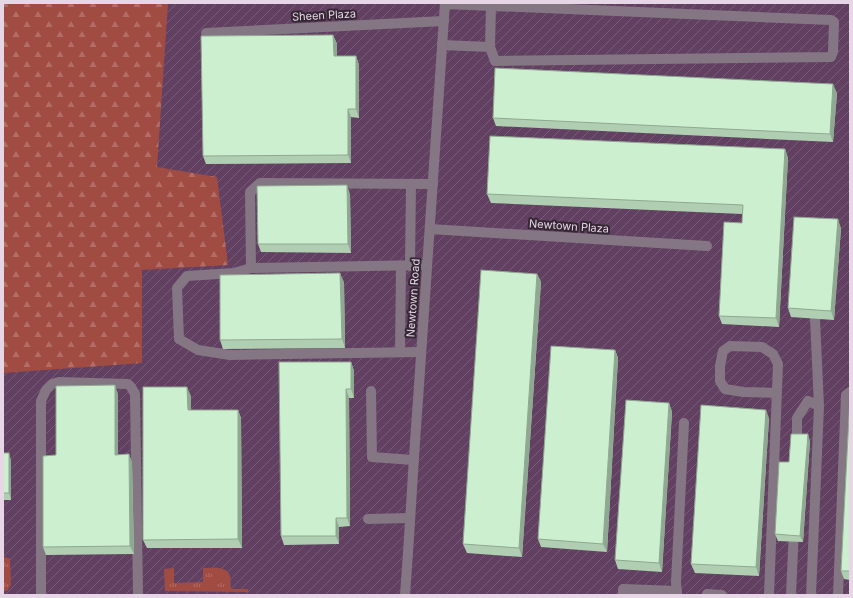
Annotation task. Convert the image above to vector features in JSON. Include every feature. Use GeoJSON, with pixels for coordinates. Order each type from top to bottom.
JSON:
{"type":"FeatureCollection","features":[{"type":"Feature","properties":{"kind":"street"},"geometry":{"type":"LineString","coordinates":[[445,4],[831,20],[834,22],[833,52],[831,57],[495,60],[490,47],[491,6]]}},
{"type":"Feature","properties":{"kind":"street","name":"Newtown Road"},"geometry":{"type":"LineString","coordinates":[[405,595],[445,4]]}},
{"type":"Feature","properties":{"kind":"street","name":"Sheen Plaza"},"geometry":{"type":"LineString","coordinates":[[206,33],[444,21]]}},
{"type":"Feature","properties":{"kind":"street"},"geometry":{"type":"LineString","coordinates":[[442,45],[490,47]]}},
{"type":"Feature","properties":{"kind":"street"},"geometry":{"type":"LineString","coordinates":[[251,268],[250,192],[260,183],[433,184]]}},
{"type":"Feature","properties":{"kind":"street"},"geometry":{"type":"LineString","coordinates":[[400,352],[411,184]]}},
{"type":"Feature","properties":{"kind":"street","name":"Newtown Plaza"},"geometry":{"type":"LineString","coordinates":[[430,228],[707,246]]}},
{"type":"Feature","properties":{"kind":"street"},"geometry":{"type":"LineString","coordinates":[[421,352],[230,355],[198,350],[179,339],[177,288],[187,276],[234,273],[251,268],[427,265]]}},
{"type":"Feature","properties":{"kind":"street"},"geometry":{"type":"LineString","coordinates":[[811,595],[819,406],[815,319]]}},
{"type":"Feature","properties":{"kind":"street"},"geometry":{"type":"LineString","coordinates":[[769,595],[777,392],[778,364],[773,354],[762,347],[730,346],[723,351],[720,366],[720,381],[725,388],[743,392],[777,392]]}},
{"type":"Feature","properties":{"kind":"street"},"geometry":{"type":"LineString","coordinates":[[41,595],[41,401],[46,390],[52,384],[59,382],[128,384],[135,394],[138,595]]}},
{"type":"Feature","properties":{"kind":"street"},"geometry":{"type":"LineString","coordinates":[[371,391],[372,457],[413,460]]}},
{"type":"Feature","properties":{"kind":"street"},"geometry":{"type":"LineString","coordinates":[[838,595],[846,395],[850,392]]}},
{"type":"Feature","properties":{"kind":"street"},"geometry":{"type":"LineString","coordinates":[[796,456],[797,418],[808,401],[819,406]]}},
{"type":"Feature","properties":{"kind":"street"},"geometry":{"type":"LineString","coordinates":[[623,595],[623,589],[677,593],[676,582],[684,423]]}},
{"type":"Feature","properties":{"kind":"street"},"geometry":{"type":"LineString","coordinates":[[368,518],[410,518]]}},
{"type":"Feature","properties":{"kind":"street"},"geometry":{"type":"LineString","coordinates":[[791,595],[794,518]]}},
{"type":"Feature","properties":{"kind":"street"},"geometry":{"type":"LineString","coordinates":[[707,594],[722,595]]}},
{"type":"Feature","properties":{"kind":"shaded area"},"geometry":{"type":"Polygon","coordinates":[[[3,3],[850,3],[850,595],[3,595],[3,3]]]}},
{"type":"Feature","properties":{"kind":"green space"},"geometry":{"type":"Polygon","coordinates":[[[3,3],[168,3],[157,167],[217,177],[228,265],[142,270],[142,363],[3,373],[3,3]]]}},
{"type":"Feature","properties":{"kind":"green space"},"geometry":{"type":"Polygon","coordinates":[[[3,557],[10,559],[11,585],[7,591],[3,591],[3,557]]]}},
{"type":"Feature","properties":{"kind":"green space"},"geometry":{"type":"Polygon","coordinates":[[[174,568],[174,583],[203,582],[203,568],[218,568],[228,572],[231,589],[248,589],[249,592],[165,591],[164,569],[174,568]]]}},
{"type":"Feature","properties":{"kind":"building"},"geometry":{"type":"Polygon","coordinates":[[[333,35],[334,56],[356,56],[356,109],[348,109],[348,155],[203,156],[201,36],[333,35]]]}},
{"type":"Feature","properties":{"kind":"building"},"geometry":{"type":"Polygon","coordinates":[[[495,68],[833,84],[830,134],[493,118],[495,68]]]}},
{"type":"Feature","properties":{"kind":"building"},"geometry":{"type":"Polygon","coordinates":[[[490,136],[785,149],[776,318],[719,316],[724,222],[742,223],[743,205],[487,194],[490,136]]]}},
{"type":"Feature","properties":{"kind":"building"},"geometry":{"type":"Polygon","coordinates":[[[347,185],[348,244],[258,244],[257,186],[347,185]]]}},
{"type":"Feature","properties":{"kind":"building"},"geometry":{"type":"Polygon","coordinates":[[[794,217],[838,219],[831,311],[788,308],[794,217]]]}},
{"type":"Feature","properties":{"kind":"building"},"geometry":{"type":"Polygon","coordinates":[[[481,270],[537,274],[519,548],[463,544],[481,270]]]}},
{"type":"Feature","properties":{"kind":"building"},"geometry":{"type":"Polygon","coordinates":[[[340,273],[342,339],[220,340],[220,275],[340,273]]]}},
{"type":"Feature","properties":{"kind":"building"},"geometry":{"type":"Polygon","coordinates":[[[551,346],[615,350],[603,544],[538,539],[551,346]]]}},
{"type":"Feature","properties":{"kind":"building"},"geometry":{"type":"Polygon","coordinates":[[[279,362],[351,362],[351,389],[346,389],[347,518],[336,518],[336,536],[281,536],[279,362]]]}},
{"type":"Feature","properties":{"kind":"building"},"geometry":{"type":"Polygon","coordinates":[[[115,385],[115,455],[129,454],[130,546],[43,547],[43,456],[56,455],[56,386],[115,385]]]}},
{"type":"Feature","properties":{"kind":"building"},"geometry":{"type":"Polygon","coordinates":[[[143,387],[187,387],[188,410],[238,410],[238,539],[143,540],[143,387]]]}},
{"type":"Feature","properties":{"kind":"building"},"geometry":{"type":"Polygon","coordinates":[[[850,397],[850,571],[841,571],[850,397]]]}},
{"type":"Feature","properties":{"kind":"building"},"geometry":{"type":"Polygon","coordinates":[[[626,400],[669,403],[659,563],[615,560],[626,400]]]}},
{"type":"Feature","properties":{"kind":"building"},"geometry":{"type":"Polygon","coordinates":[[[701,405],[766,410],[756,567],[691,564],[701,405]]]}},
{"type":"Feature","properties":{"kind":"building"},"geometry":{"type":"Polygon","coordinates":[[[791,434],[808,434],[800,536],[775,534],[779,462],[789,462],[791,434]]]}},
{"type":"Feature","properties":{"kind":"building"},"geometry":{"type":"Polygon","coordinates":[[[3,453],[9,453],[9,493],[3,493],[3,453]]]}}]}
